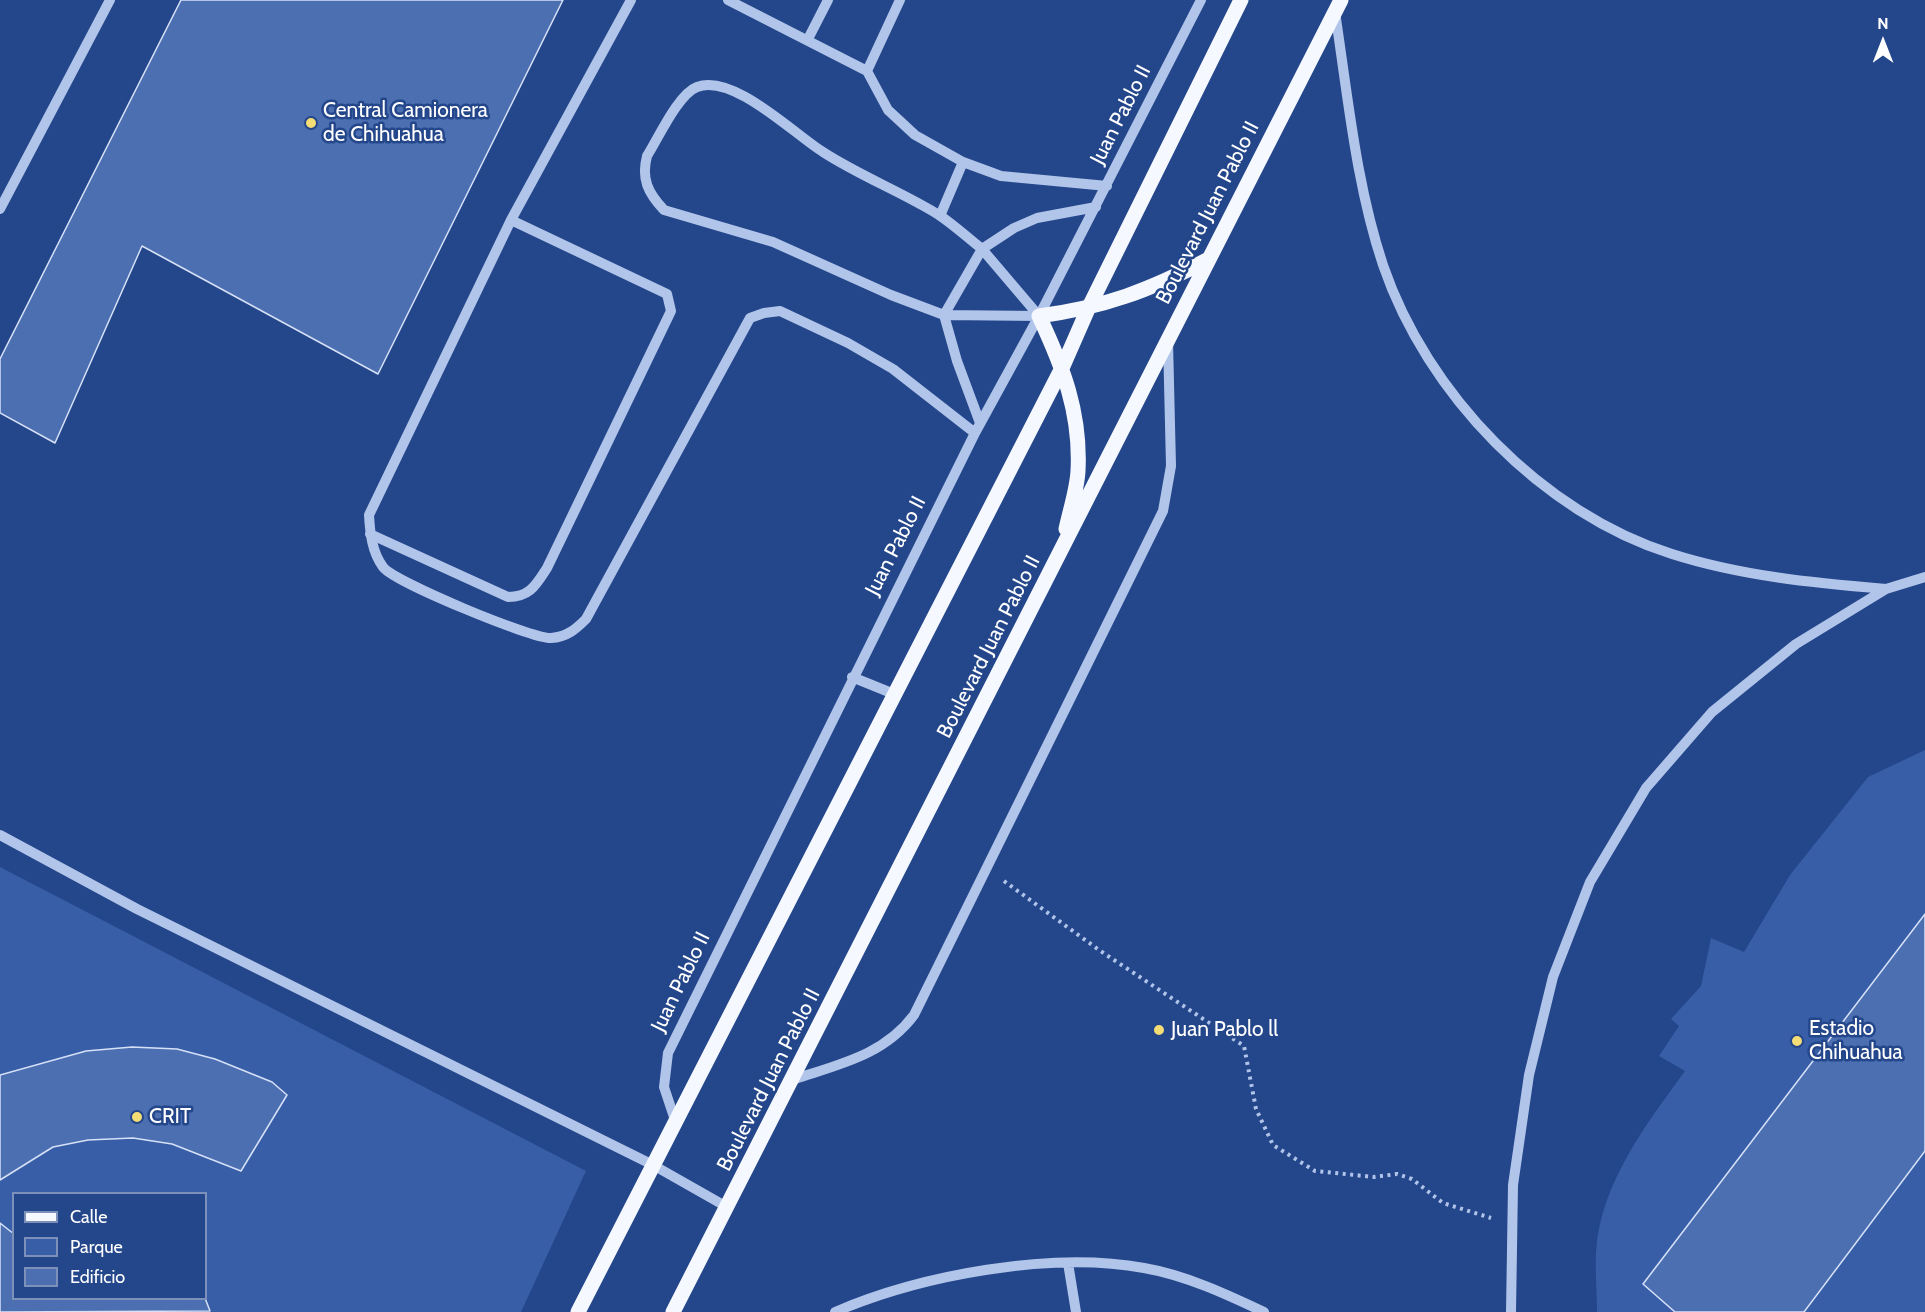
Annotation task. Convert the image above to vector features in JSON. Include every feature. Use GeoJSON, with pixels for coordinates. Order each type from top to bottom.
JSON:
{"type":"FeatureCollection","features":[{"type":"Feature","properties":{"kind":"main road"},"geometry":{"type":"LineString","coordinates":[[578,1312],[1063,366],[1088,309],[1241,0]]}},
{"type":"Feature","properties":{"kind":"main road","name":"Boulevard Juan Pablo II"},"geometry":{"type":"LineString","coordinates":[[673,1312],[795,1078],[1207,260],[1338,6]]}},
{"type":"Feature","properties":{"kind":"main road"},"geometry":{"type":"LineString","coordinates":[[1063,548],[1078,473],[1078,437],[1063,366],[1040,316],[1088,309],[1157,285],[1207,260]]}},
{"type":"Feature","properties":{"kind":"lane"},"geometry":{"type":"LineString","coordinates":[[0,209],[110,0]]}},
{"type":"Feature","properties":{"kind":"lane"},"geometry":{"type":"LineString","coordinates":[[631,0],[511,220],[369,515],[370,534],[384,569],[445,602],[548,638],[574,631],[586,619],[750,318],[764,313],[780,311],[893,369],[975,433]]}},
{"type":"Feature","properties":{"kind":"lane"},"geometry":{"type":"LineString","coordinates":[[728,0],[867,71],[888,110],[915,135],[963,162],[1001,176],[1107,186]]}},
{"type":"Feature","properties":{"kind":"lane"},"geometry":{"type":"LineString","coordinates":[[808,39],[828,0]]}},
{"type":"Feature","properties":{"kind":"lane"},"geometry":{"type":"LineString","coordinates":[[867,71],[900,0]]}},
{"type":"Feature","properties":{"kind":"lane","name":"Juan Pablo II"},"geometry":{"type":"LineString","coordinates":[[675,1120],[664,1087],[668,1053],[852,677],[980,423],[1040,316],[1201,0]]}},
{"type":"Feature","properties":{"kind":"lane"},"geometry":{"type":"LineString","coordinates":[[1338,6],[1363,197],[1384,267],[1414,332],[1442,378],[1454,396],[1495,443],[1551,492],[1605,527],[1671,554],[1774,577],[1886,589]]}},
{"type":"Feature","properties":{"kind":"lane"},"geometry":{"type":"LineString","coordinates":[[709,85],[724,87],[767,109],[823,152],[940,216],[982,249],[1040,316],[944,315],[891,295],[773,242],[664,210],[651,196],[645,182],[644,168],[647,156],[686,94],[697,87],[709,85]]}},
{"type":"Feature","properties":{"kind":"lane"},"geometry":{"type":"LineString","coordinates":[[940,216],[963,162]]}},
{"type":"Feature","properties":{"kind":"lane"},"geometry":{"type":"LineString","coordinates":[[980,423],[957,361],[944,315],[982,249],[1014,228],[1036,218],[1096,207]]}},
{"type":"Feature","properties":{"kind":"lane"},"geometry":{"type":"LineString","coordinates":[[370,534],[508,597],[527,594],[534,588],[547,568],[671,311],[667,294],[511,220]]}},
{"type":"Feature","properties":{"kind":"lane"},"geometry":{"type":"LineString","coordinates":[[795,1078],[867,1055],[902,1030],[914,1015],[1163,511],[1171,466],[1168,340]]}},
{"type":"Feature","properties":{"kind":"lane"},"geometry":{"type":"LineString","coordinates":[[1511,1312],[1513,1185],[1529,1075],[1553,977],[1590,882],[1646,788],[1712,712],[1796,644],[1886,589],[1925,576]]}},
{"type":"Feature","properties":{"kind":"lane"},"geometry":{"type":"LineString","coordinates":[[852,677],[894,694]]}},
{"type":"Feature","properties":{"kind":"lane"},"geometry":{"type":"LineString","coordinates":[[0,835],[137,909],[653,1165],[728,1207]]}},
{"type":"Feature","properties":{"kind":"lane"},"geometry":{"type":"LineString","coordinates":[[835,1312],[858,1302],[962,1273],[1068,1263],[1144,1268],[1214,1289],[1264,1312]]}},
{"type":"Feature","properties":{"kind":"lane"},"geometry":{"type":"LineString","coordinates":[[1068,1263],[1076,1312]]}},
{"type":"Feature","properties":{"kind":"path"},"geometry":{"type":"LineString","coordinates":[[987,868],[1099,950],[1244,1046],[1256,1109],[1273,1145],[1314,1171],[1374,1177],[1397,1174],[1412,1179],[1443,1203],[1513,1225]]}},
{"type":"Feature","properties":{"kind":"green space","name":"Estadio Chihuahua"},"geometry":{"type":"Polygon","coordinates":[[[1925,750],[1925,1312],[1597,1312],[1596,1252],[1599,1227],[1606,1202],[1641,1133],[1685,1071],[1659,1056],[1679,1026],[1671,1019],[1701,986],[1711,938],[1744,952],[1790,875],[1868,777],[1925,750]]]}},
{"type":"Feature","properties":{"kind":"green space"},"geometry":{"type":"Polygon","coordinates":[[[0,867],[586,1171],[521,1312],[0,1312],[0,867]]]}},
{"type":"Feature","properties":{"kind":"building","name":"Central Camionera de Chihuahua"},"geometry":{"type":"Polygon","coordinates":[[[181,0],[563,0],[378,374],[142,246],[55,443],[0,413],[0,359],[181,0]]]}},
{"type":"Feature","properties":{"kind":"building"},"geometry":{"type":"Polygon","coordinates":[[[1925,914],[1925,1151],[1804,1312],[1675,1312],[1643,1284],[1925,914]]]}},
{"type":"Feature","properties":{"kind":"building","name":"CRIT"},"geometry":{"type":"Polygon","coordinates":[[[132,1047],[177,1049],[215,1059],[272,1082],[287,1095],[241,1171],[172,1144],[133,1138],[88,1140],[53,1147],[0,1180],[0,1075],[86,1051],[132,1047]]]}},
{"type":"Feature","properties":{"kind":"building"},"geometry":{"type":"Polygon","coordinates":[[[0,1223],[12,1232],[12,1300],[206,1300],[210,1311],[0,1312],[0,1223]]]}},
{"type":"Feature","properties":{"kind":"place","name":"Central Camionera de Chihuahua"},"geometry":{"type":"Point","coordinates":[311,123]}},
{"type":"Feature","properties":{"kind":"place","name":"Juan Pablo ll"},"geometry":{"type":"Point","coordinates":[1159,1030]}},
{"type":"Feature","properties":{"kind":"place","name":"Estadio Chihuahua"},"geometry":{"type":"Point","coordinates":[1797,1041]}},
{"type":"Feature","properties":{"kind":"place","name":"CRIT"},"geometry":{"type":"Point","coordinates":[137,1117]}}]}
